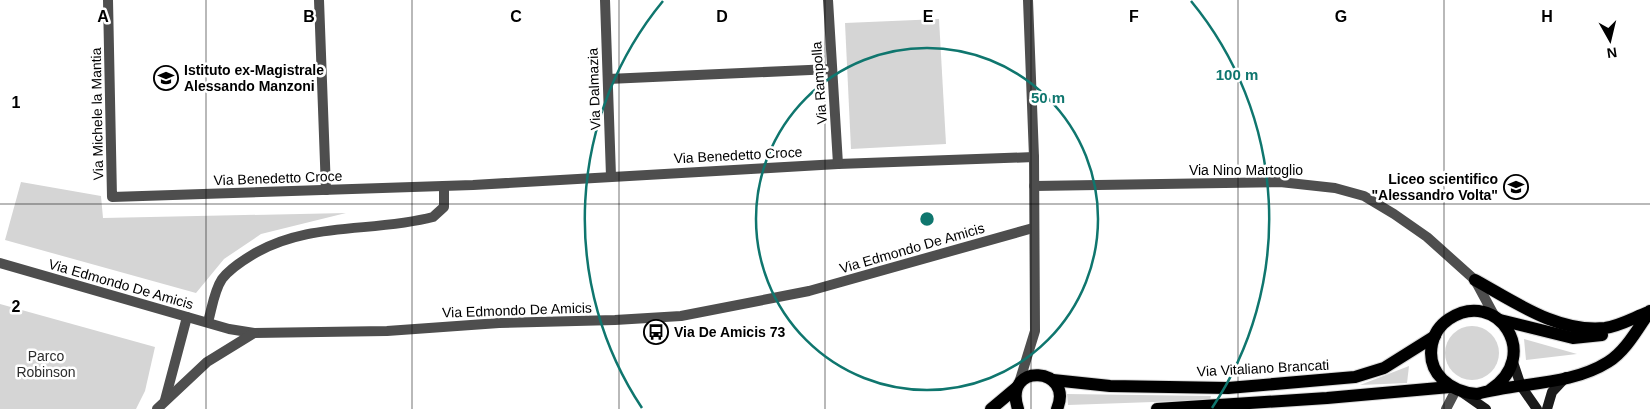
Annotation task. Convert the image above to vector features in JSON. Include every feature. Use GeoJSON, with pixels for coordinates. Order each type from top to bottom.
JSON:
{"type":"FeatureCollection","features":[{"type":"Feature","properties":{"kind":"main road"},"geometry":{"type":"LineString","coordinates":[[1475,280],[1535,313],[1575,328],[1607,328],[1649,312]]}},
{"type":"Feature","properties":{"kind":"main road"},"geometry":{"type":"LineString","coordinates":[[1486,409],[1456,390],[1434,368],[1432,357],[1435,336],[1444,322],[1456,315],[1475,311],[1573,338],[1607,334],[1634,323],[1649,312]]}},
{"type":"Feature","properties":{"kind":"main road"},"geometry":{"type":"LineString","coordinates":[[1157,409],[1456,390],[1477,394],[1490,390],[1521,386],[1588,371],[1609,361],[1630,340],[1649,312]]}},
{"type":"Feature","properties":{"kind":"main road"},"geometry":{"type":"LineString","coordinates":[[1490,390],[1505,378],[1513,362],[1515,350],[1512,338],[1506,327],[1496,318]]}},
{"type":"Feature","properties":{"kind":"main road","name":"Via Vitaliano Brancati"},"geometry":{"type":"LineString","coordinates":[[991,409],[1026,377],[1035,374],[1045,375],[1053,380],[1110,386],[1228,388],[1355,377],[1384,368],[1435,336]]}},
{"type":"Feature","properties":{"kind":"main road"},"geometry":{"type":"LineString","coordinates":[[1513,362],[1521,386],[1537,409]]}},
{"type":"Feature","properties":{"kind":"main road"},"geometry":{"type":"LineString","coordinates":[[1546,409],[1552,392],[1567,376]]}},
{"type":"Feature","properties":{"kind":"main road"},"geometry":{"type":"LineString","coordinates":[[1053,380],[1060,394],[1057,409]]}},
{"type":"Feature","properties":{"kind":"main road"},"geometry":{"type":"LineString","coordinates":[[1018,386],[1015,399],[1018,409]]}},
{"type":"Feature","properties":{"kind":"street","name":"Via Michele la Mantia"},"geometry":{"type":"LineString","coordinates":[[108,0],[112,196]]}},
{"type":"Feature","properties":{"kind":"street"},"geometry":{"type":"LineString","coordinates":[[318,0],[326,190]]}},
{"type":"Feature","properties":{"kind":"street","name":"Via Dalmazia"},"geometry":{"type":"LineString","coordinates":[[605,0],[611,176]]}},
{"type":"Feature","properties":{"kind":"street","name":"Via Rampolla"},"geometry":{"type":"LineString","coordinates":[[828,0],[838,164]]}},
{"type":"Feature","properties":{"kind":"street"},"geometry":{"type":"LineString","coordinates":[[1018,386],[1035,331],[1034,156],[1028,0]]}},
{"type":"Feature","properties":{"kind":"street"},"geometry":{"type":"LineString","coordinates":[[608,79],[832,69]]}},
{"type":"Feature","properties":{"kind":"street","name":"Via Benedetto Croce"},"geometry":{"type":"LineString","coordinates":[[112,196],[444,186],[838,164],[1034,156]]}},
{"type":"Feature","properties":{"kind":"street","name":"Via Nino Martoglio"},"geometry":{"type":"LineString","coordinates":[[1034,186],[1246,182],[1303,183],[1335,188],[1364,196],[1394,214],[1440,249],[1475,280]]}},
{"type":"Feature","properties":{"kind":"street"},"geometry":{"type":"LineString","coordinates":[[208,322],[216,291],[222,279],[246,258],[283,239],[306,233],[433,217],[444,207],[444,186]]}},
{"type":"Feature","properties":{"kind":"street","name":"Via Edmondo De Amicis"},"geometry":{"type":"LineString","coordinates":[[0,263],[187,317],[254,333],[387,330],[500,323],[681,316],[809,291],[1033,228]]}},
{"type":"Feature","properties":{"kind":"street"},"geometry":{"type":"LineString","coordinates":[[1475,280],[1496,318]]}},
{"type":"Feature","properties":{"kind":"street"},"geometry":{"type":"LineString","coordinates":[[161,405],[187,317]]}},
{"type":"Feature","properties":{"kind":"street"},"geometry":{"type":"LineString","coordinates":[[161,405],[207,362],[254,333]]}},
{"type":"Feature","properties":{"kind":"street"},"geometry":{"type":"LineString","coordinates":[[1446,409],[1456,390]]}},
{"type":"Feature","properties":{"kind":"green space"},"geometry":{"type":"Polygon","coordinates":[[[939,19],[946,144],[851,149],[845,23],[939,19]]]}},
{"type":"Feature","properties":{"kind":"green space"},"geometry":{"type":"Polygon","coordinates":[[[21,182],[101,196],[103,218],[346,213],[261,234],[224,259],[196,293],[5,240],[21,182]]]}},
{"type":"Feature","properties":{"kind":"green space","name":"Parco Robinson"},"geometry":{"type":"Polygon","coordinates":[[[0,304],[155,347],[145,391],[136,409],[0,409],[0,304]]]}},
{"type":"Feature","properties":{"kind":"green space"},"geometry":{"type":"Polygon","coordinates":[[[1472,326],[1482,328],[1491,334],[1497,343],[1499,353],[1497,363],[1491,372],[1482,378],[1472,380],[1462,378],[1453,372],[1447,363],[1445,353],[1447,343],[1453,334],[1462,328],[1472,326]]]}},
{"type":"Feature","properties":{"kind":"green space"},"geometry":{"type":"Polygon","coordinates":[[[1524,339],[1577,354],[1526,360],[1524,339]]]}},
{"type":"Feature","properties":{"kind":"green space"},"geometry":{"type":"Polygon","coordinates":[[[1409,366],[1407,383],[1360,385],[1409,366]]]}},
{"type":"Feature","properties":{"kind":"green space"},"geometry":{"type":"Polygon","coordinates":[[[1067,394],[1211,396],[1210,400],[1068,405],[1067,394]]]}},
{"type":"Feature","properties":{"kind":"place","name":"Istituto ex-Magistrale Alessando Manzoni"},"geometry":{"type":"Point","coordinates":[166,78]}},
{"type":"Feature","properties":{"kind":"place","name":"Liceo scientifico \"Alessandro Volta\""},"geometry":{"type":"Point","coordinates":[1516,187]}},
{"type":"Feature","properties":{"kind":"place","name":"Via De Amicis 73"},"geometry":{"type":"Point","coordinates":[656,332]}}]}
